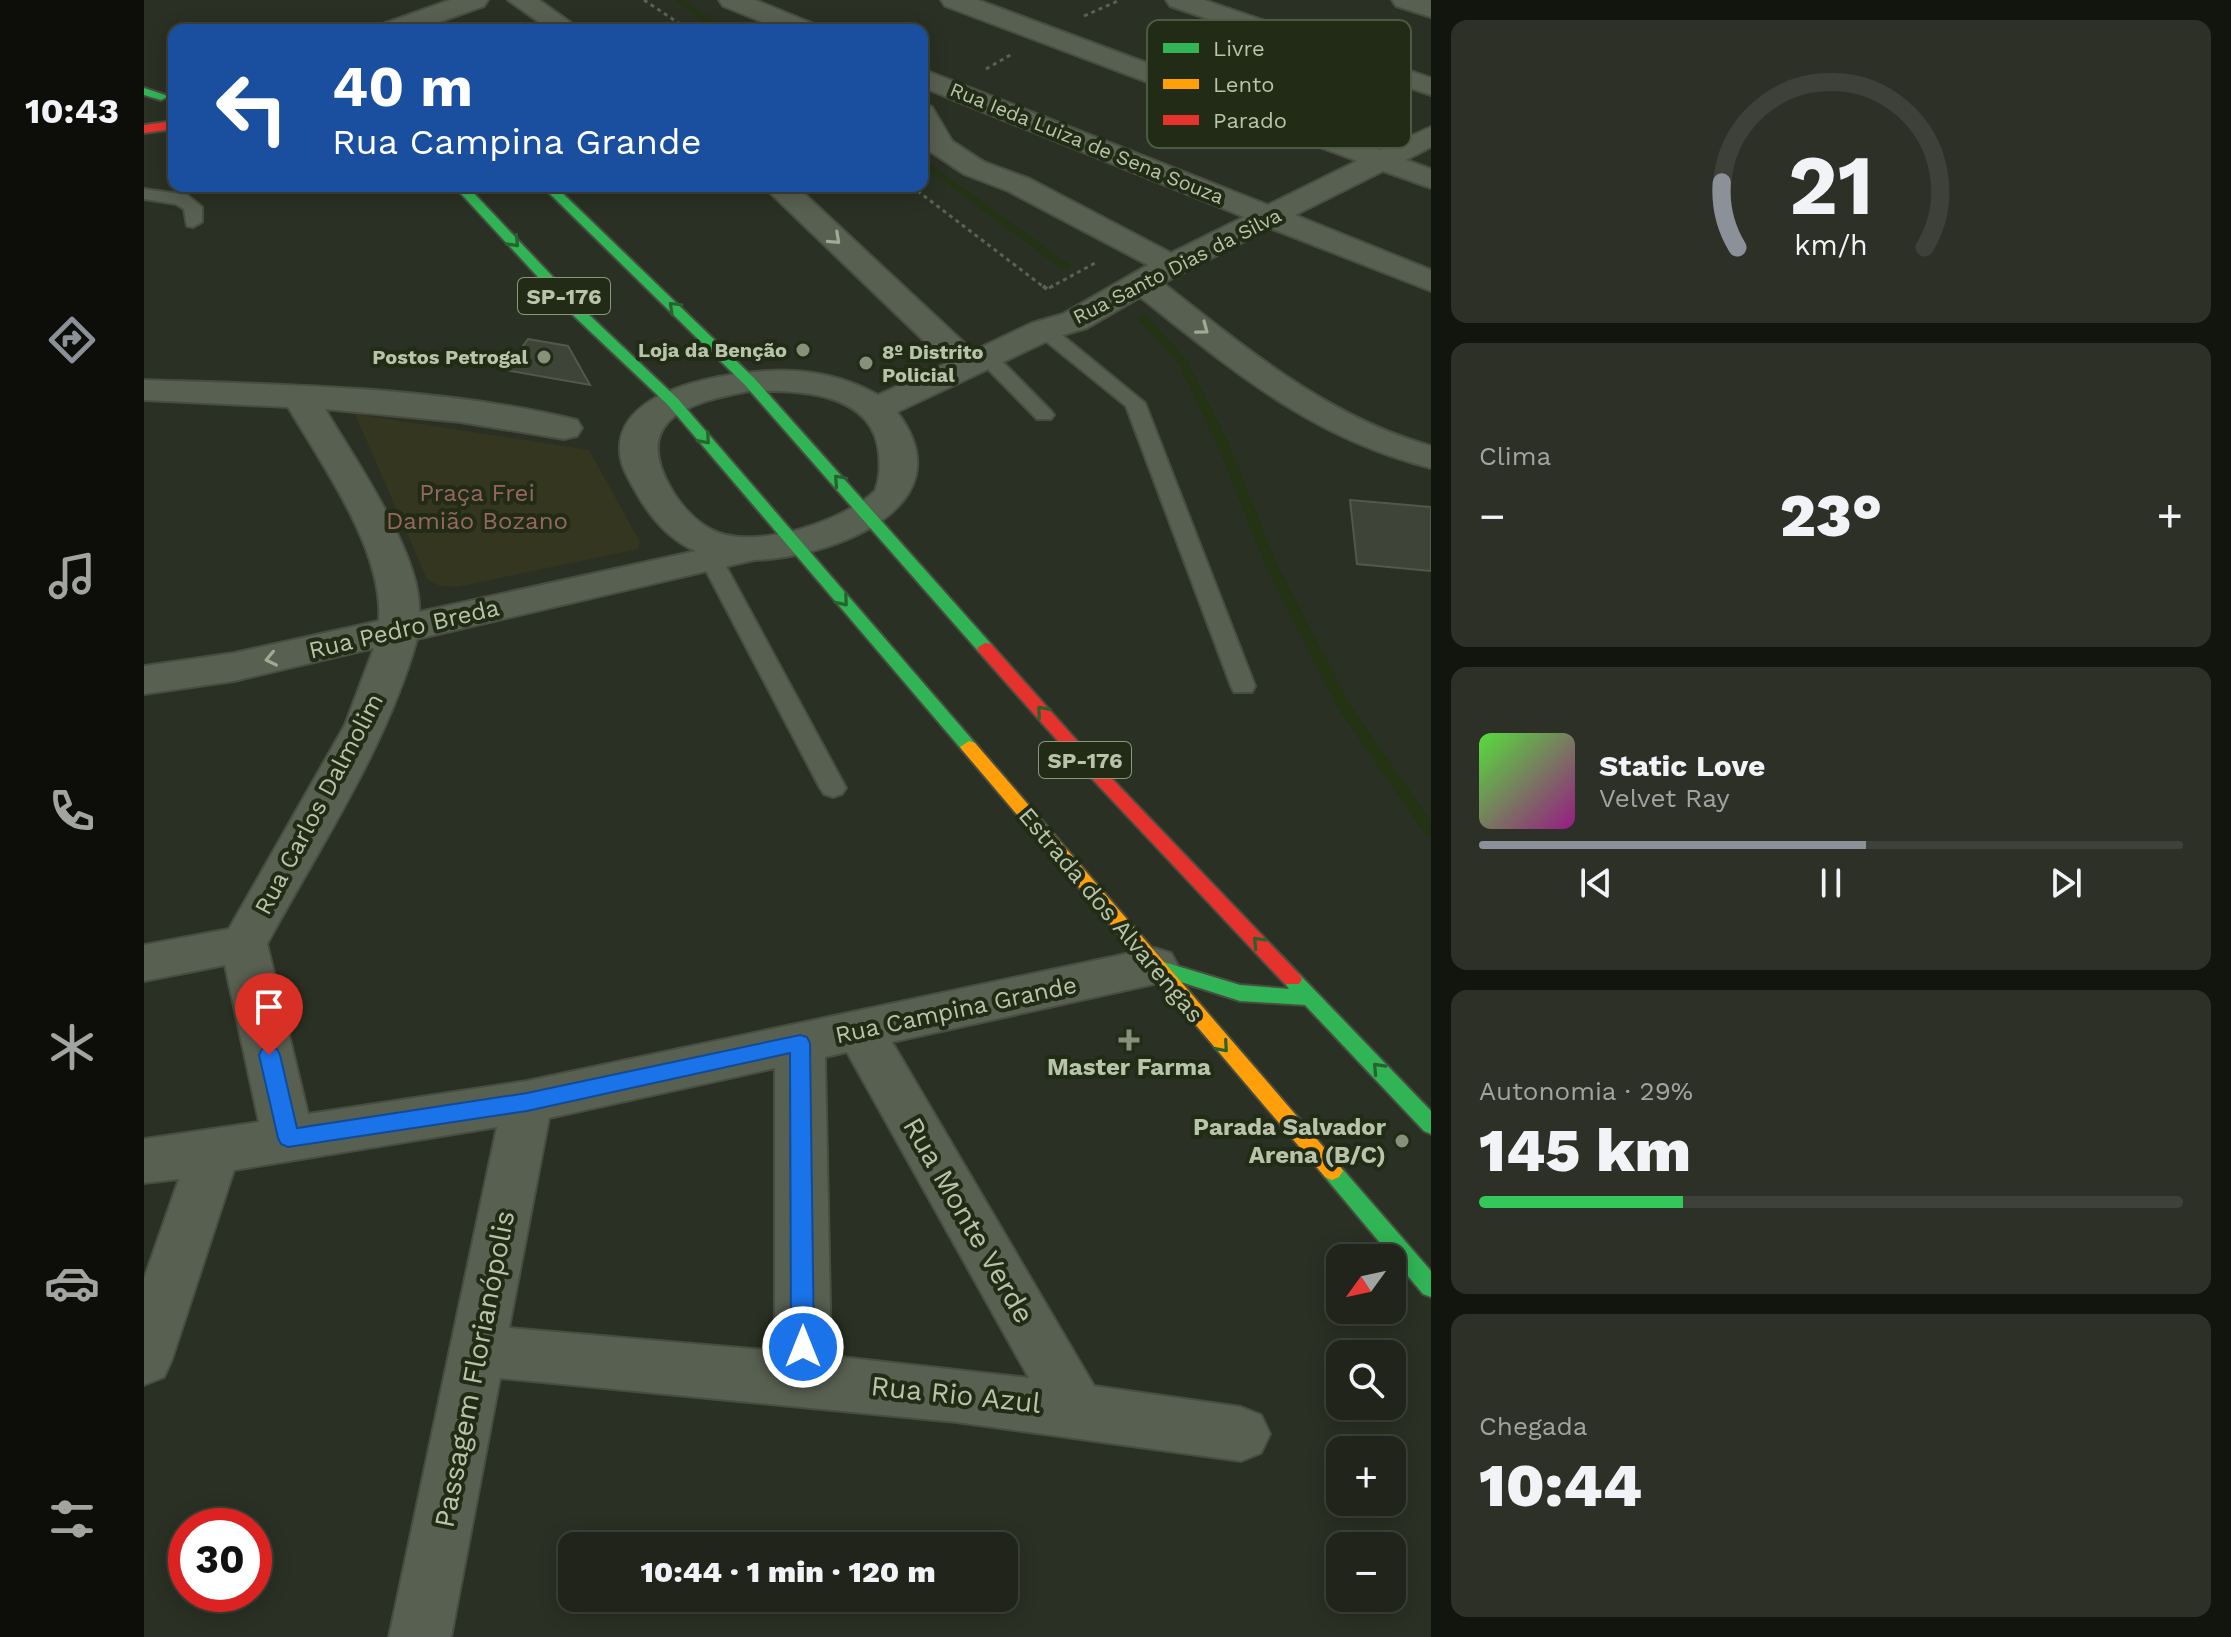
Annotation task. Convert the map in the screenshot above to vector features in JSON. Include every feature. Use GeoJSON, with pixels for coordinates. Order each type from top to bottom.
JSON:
{"type":"FeatureCollection","features":[{"type":"Feature","properties":{"kind":"main road"},"geometry":{"type":"LineString","coordinates":[[144,129],[168,126]]}},
{"type":"Feature","properties":{"kind":"main road","name":"Estrada dos Alvarengas"},"geometry":{"type":"LineString","coordinates":[[466,192],[580,314],[673,402],[777,545],[1154,966],[1431,1287]]}},
{"type":"Feature","properties":{"kind":"main road","name":"SP-176"},"geometry":{"type":"LineString","coordinates":[[554,192],[749,381],[1088,764],[1431,1125]]}},
{"type":"Feature","properties":{"kind":"main road"},"geometry":{"type":"LineString","coordinates":[[1154,966],[1240,993],[1312,998]]}},
{"type":"Feature","properties":{"kind":"street"},"geometry":{"type":"LineString","coordinates":[[404,0],[423,22],[475,0]]}},
{"type":"Feature","properties":{"kind":"street"},"geometry":{"type":"LineString","coordinates":[[521,0],[559,24]]}},
{"type":"Feature","properties":{"kind":"street"},"geometry":{"type":"LineString","coordinates":[[732,0],[790,24]]}},
{"type":"Feature","properties":{"kind":"street"},"geometry":{"type":"LineString","coordinates":[[954,0],[1147,72]]}},
{"type":"Feature","properties":{"kind":"street"},"geometry":{"type":"LineString","coordinates":[[1179,0],[1237,20]]}},
{"type":"Feature","properties":{"kind":"street"},"geometry":{"type":"LineString","coordinates":[[1405,0],[1431,9]]}},
{"type":"Feature","properties":{"kind":"street","name":"Rua Ieda Luiza de Sena Souza"},"geometry":{"type":"LineString","coordinates":[[928,79],[1431,281]]}},
{"type":"Feature","properties":{"kind":"street"},"geometry":{"type":"LineString","coordinates":[[1411,80],[1431,87]]}},
{"type":"Feature","properties":{"kind":"street"},"geometry":{"type":"LineString","coordinates":[[928,102],[953,89]]}},
{"type":"Feature","properties":{"kind":"street"},"geometry":{"type":"LineString","coordinates":[[928,123],[941,146],[974,168],[1019,185],[1171,265]]}},
{"type":"Feature","properties":{"kind":"street","name":"Rua Santo Dias da Silva"},"geometry":{"type":"LineString","coordinates":[[1411,146],[1431,136]]}},
{"type":"Feature","properties":{"kind":"street"},"geometry":{"type":"LineString","coordinates":[[1348,148],[1431,179]]}},
{"type":"Feature","properties":{"kind":"street","name":"Rua Santo Dias da Silva"},"geometry":{"type":"LineString","coordinates":[[876,409],[1060,325],[1171,265],[1407,148]]}},
{"type":"Feature","properties":{"kind":"street"},"geometry":{"type":"LineString","coordinates":[[785,192],[979,362]]}},
{"type":"Feature","properties":{"kind":"street"},"geometry":{"type":"LineString","coordinates":[[1133,288],[1313,409],[1361,435],[1407,452],[1431,457]]}},
{"type":"Feature","properties":{"kind":"street"},"geometry":{"type":"LineString","coordinates":[[662,569],[678,552],[683,541],[679,525],[643,476],[637,453],[646,423],[657,411],[707,390],[749,381],[786,380],[820,384],[851,394],[876,409],[892,431],[898,456],[898,476],[893,494],[868,514],[845,525],[777,545],[737,548],[709,543],[679,525]]}},
{"type":"Feature","properties":{"kind":"street"},"geometry":{"type":"LineString","coordinates":[[144,390],[299,395],[420,405],[494,414],[564,428]]}},
{"type":"Feature","properties":{"kind":"street","name":"Rua Carlos Dalmolim"},"geometry":{"type":"LineString","coordinates":[[144,963],[244,944],[359,737],[386,680],[402,630],[400,602],[389,564],[362,506],[299,395]]}},
{"type":"Feature","properties":{"kind":"street","name":"Rua Pedro Breda"},"geometry":{"type":"LineString","coordinates":[[144,680],[234,667],[777,545]]}},
{"type":"Feature","properties":{"kind":"street"},"geometry":{"type":"LineString","coordinates":[[244,944],[288,1138]]}},
{"type":"Feature","properties":{"kind":"street","name":"Rua Campina Grande"},"geometry":{"type":"LineString","coordinates":[[144,1161],[214,1153],[288,1138],[527,1102],[1154,966]]}},
{"type":"Feature","properties":{"kind":"street","name":"Rua Monte Verde"},"geometry":{"type":"LineString","coordinates":[[861,1032],[1076,1408]]}},
{"type":"Feature","properties":{"kind":"street"},"geometry":{"type":"LineString","coordinates":[[800,1043],[803,1377]]}},
{"type":"Feature","properties":{"kind":"street","name":"Passagem Florianópolis"},"geometry":{"type":"LineString","coordinates":[[420,1637],[527,1102]]}},
{"type":"Feature","properties":{"kind":"street"},"geometry":{"type":"LineString","coordinates":[[144,1359],[214,1153]]}},
{"type":"Feature","properties":{"kind":"street","name":"Rua Rio Azul"},"geometry":{"type":"LineString","coordinates":[[478,1351],[803,1377],[1076,1408],[1241,1434]]}},
{"type":"Feature","properties":{"kind":"lane"},"geometry":{"type":"LineString","coordinates":[[144,194],[181,199],[193,207],[193,222]]}},
{"type":"Feature","properties":{"kind":"lane"},"geometry":{"type":"LineString","coordinates":[[1060,325],[1135,403],[1243,686]]}},
{"type":"Feature","properties":{"kind":"lane"},"geometry":{"type":"LineString","coordinates":[[979,362],[1044,415]]}},
{"type":"Feature","properties":{"kind":"lane"},"geometry":{"type":"LineString","coordinates":[[711,559],[833,788]]}},
{"type":"Feature","properties":{"kind":"path"},"geometry":{"type":"LineString","coordinates":[[644,0],[680,24]]}},
{"type":"Feature","properties":{"kind":"path"},"geometry":{"type":"LineString","coordinates":[[953,89],[1046,34]]}},
{"type":"Feature","properties":{"kind":"path"},"geometry":{"type":"LineString","coordinates":[[919,192],[1047,289],[1132,244]]}},
{"type":"Feature","properties":{"kind":"green space","name":"Praça Frei Damião Bozano"},"geometry":{"type":"Polygon","coordinates":[[[355,414],[589,450],[640,542],[638,549],[457,587],[440,586],[427,579],[355,414]]]}},
{"type":"Feature","properties":{"kind":"building","name":"Postos Petrogal"},"geometry":{"type":"Polygon","coordinates":[[[528,339],[568,346],[590,385],[505,370],[528,339]]]}},
{"type":"Feature","properties":{"kind":"building"},"geometry":{"type":"Polygon","coordinates":[[[1350,500],[1431,507],[1431,571],[1357,564],[1350,500]]]}},
{"type":"Feature","properties":{"kind":"waterway"},"geometry":{"type":"LineString","coordinates":[[679,0],[713,24]]}},
{"type":"Feature","properties":{"kind":"waterway"},"geometry":{"type":"LineString","coordinates":[[928,165],[1066,267]]}},
{"type":"Feature","properties":{"kind":"waterway"},"geometry":{"type":"LineString","coordinates":[[1143,318],[1183,362],[1223,444],[1270,562],[1343,705],[1431,832]]}},
{"type":"Feature","properties":{"kind":"traffic: fast"},"geometry":{"type":"LineString","coordinates":[[144,91],[161,97]]}},
{"type":"Feature","properties":{"kind":"traffic: fast"},"geometry":{"type":"LineString","coordinates":[[466,192],[580,314],[673,402],[969,747]]}},
{"type":"Feature","properties":{"kind":"traffic: fast"},"geometry":{"type":"LineString","coordinates":[[554,192],[749,381],[985,648]]}},
{"type":"Feature","properties":{"kind":"traffic: fast"},"geometry":{"type":"LineString","coordinates":[[1154,966],[1240,993],[1312,998]]}},
{"type":"Feature","properties":{"kind":"traffic: fast"},"geometry":{"type":"LineString","coordinates":[[1292,979],[1431,1125]]}},
{"type":"Feature","properties":{"kind":"traffic: fast"},"geometry":{"type":"LineString","coordinates":[[1332,1171],[1431,1287]]}},
{"type":"Feature","properties":{"kind":"traffic: slow"},"geometry":{"type":"LineString","coordinates":[[969,747],[1332,1171]]}},
{"type":"Feature","properties":{"kind":"traffic: jam"},"geometry":{"type":"LineString","coordinates":[[144,129],[168,126]]}},
{"type":"Feature","properties":{"kind":"traffic: jam"},"geometry":{"type":"LineString","coordinates":[[985,648],[1088,764],[1292,979]]}},
{"type":"Feature","properties":{"kind":"place","name":"Loja da Benção"},"geometry":{"type":"Point","coordinates":[803,350]}},
{"type":"Feature","properties":{"kind":"place","name":"Postos Petrogal"},"geometry":{"type":"Point","coordinates":[544,357]}},
{"type":"Feature","properties":{"kind":"place","name":"8º Distrito Policial"},"geometry":{"type":"Point","coordinates":[866,363]}},
{"type":"Feature","properties":{"kind":"place","name":"Master Farma"},"geometry":{"type":"Point","coordinates":[1129,1040]}},
{"type":"Feature","properties":{"kind":"place","name":"Parada Salvador Arena (B/C)"},"geometry":{"type":"Point","coordinates":[1402,1141]}},
{"type":"Feature","properties":{"kind":"route"},"geometry":{"type":"LineString","coordinates":[[269,1055],[288,1138],[527,1102],[800,1043],[803,1347]]}}]}
